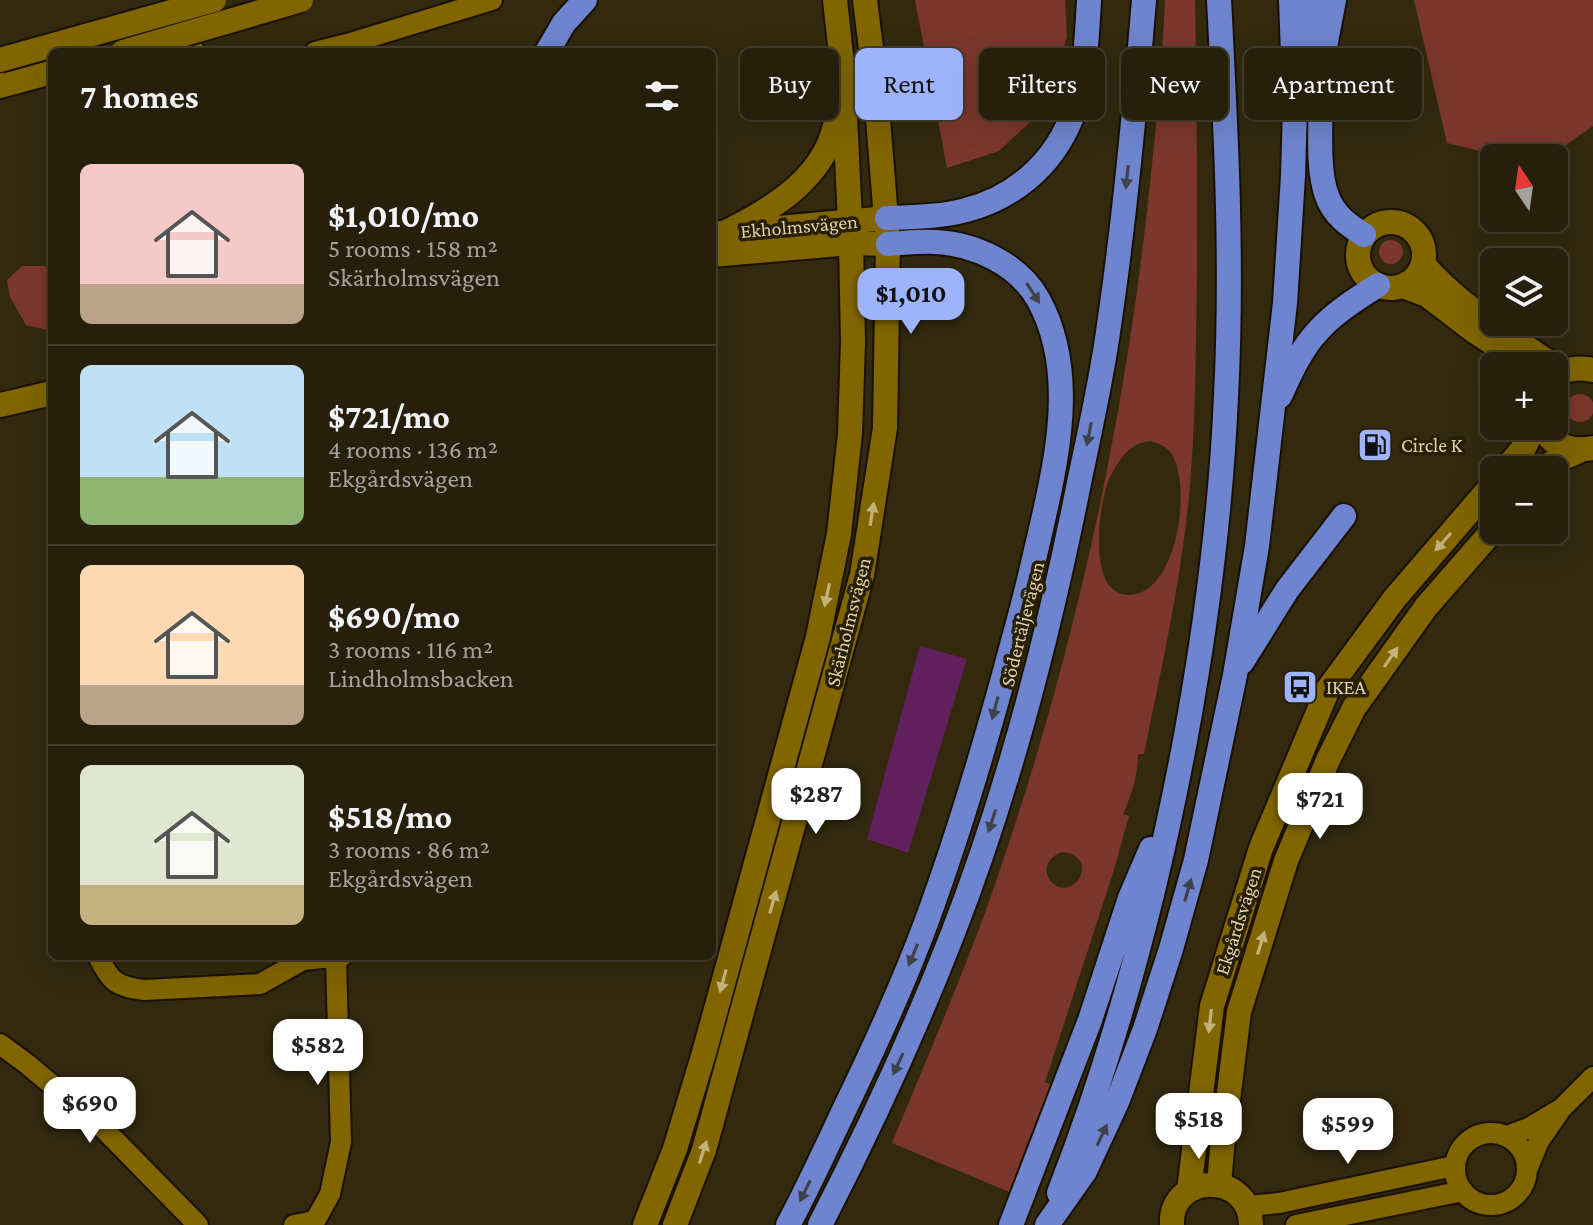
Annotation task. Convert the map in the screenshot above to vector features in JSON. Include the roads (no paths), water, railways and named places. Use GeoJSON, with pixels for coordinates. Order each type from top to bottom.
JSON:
{"type":"FeatureCollection","features":[{"type":"Feature","properties":{"kind":"highway"},"geometry":{"type":"LineString","coordinates":[[549,48],[564,23],[585,0]]}},
{"type":"Feature","properties":{"kind":"highway"},"geometry":{"type":"LineString","coordinates":[[887,218],[947,214],[984,204],[1016,188],[1043,164],[1071,121],[1077,101],[1089,0]]}},
{"type":"Feature","properties":{"kind":"highway","name":"Södertäljevägen"},"geometry":{"type":"LineString","coordinates":[[820,1225],[903,1052],[953,933],[990,828],[1043,647],[1069,533],[1109,327],[1136,99],[1144,0]]}},
{"type":"Feature","properties":{"kind":"highway"},"geometry":{"type":"LineString","coordinates":[[1046,1225],[1106,1063],[1151,899],[1174,796],[1203,635],[1220,478],[1228,323],[1227,182],[1219,0]]}},
{"type":"Feature","properties":{"kind":"highway"},"geometry":{"type":"LineString","coordinates":[[1046,1225],[1085,1171],[1117,1102],[1145,1029],[1196,860],[1235,675],[1257,546],[1285,303],[1295,107],[1291,0]]}},
{"type":"Feature","properties":{"kind":"highway"},"geometry":{"type":"LineString","coordinates":[[1310,0],[1316,48]]}},
{"type":"Feature","properties":{"kind":"highway"},"geometry":{"type":"LineString","coordinates":[[1325,48],[1334,0]]}},
{"type":"Feature","properties":{"kind":"highway"},"geometry":{"type":"LineString","coordinates":[[1321,120],[1327,195],[1338,216],[1364,235]]}},
{"type":"Feature","properties":{"kind":"highway"},"geometry":{"type":"LineString","coordinates":[[788,1225],[875,1046],[926,924],[986,744],[1026,596],[1048,498],[1059,426],[1061,399],[1056,347],[1038,299],[1025,280],[986,254],[963,247],[936,242],[888,244]]}},
{"type":"Feature","properties":{"kind":"highway"},"geometry":{"type":"LineString","coordinates":[[1272,412],[1295,364],[1318,331],[1378,285]]}},
{"type":"Feature","properties":{"kind":"highway"},"geometry":{"type":"LineString","coordinates":[[1235,675],[1279,601],[1344,516]]}},
{"type":"Feature","properties":{"kind":"highway"},"geometry":{"type":"LineString","coordinates":[[1011,1225],[1090,1020],[1130,898],[1174,796]]}},
{"type":"Feature","properties":{"kind":"highway"},"geometry":{"type":"LineString","coordinates":[[837,1225],[852,1163]]}},
{"type":"Feature","properties":{"kind":"main road"},"geometry":{"type":"LineString","coordinates":[[0,60],[214,0]]}},
{"type":"Feature","properties":{"kind":"main road"},"geometry":{"type":"LineString","coordinates":[[137,48],[301,0]]}},
{"type":"Feature","properties":{"kind":"main road","name":"Skärholmsvägen"},"geometry":{"type":"LineString","coordinates":[[645,1225],[675,1149],[691,1094],[818,637],[839,534],[850,434],[853,342],[843,73],[835,0]]}},
{"type":"Feature","properties":{"kind":"main road","name":"Skärholmsvägen"},"geometry":{"type":"LineString","coordinates":[[675,1225],[704,1150],[862,575],[885,428],[887,218],[865,0]]}},
{"type":"Feature","properties":{"kind":"main road"},"geometry":{"type":"LineString","coordinates":[[0,86],[48,73]]}},
{"type":"Feature","properties":{"kind":"main road"},"geometry":{"type":"LineString","coordinates":[[719,233],[756,217],[780,202],[818,164],[830,143],[843,73]]}},
{"type":"Feature","properties":{"kind":"main road","name":"Ekholmsvägen"},"geometry":{"type":"LineString","coordinates":[[716,254],[850,233],[887,218]]}},
{"type":"Feature","properties":{"kind":"main road"},"geometry":{"type":"LineString","coordinates":[[1403,286],[1419,273],[1423,264],[1421,240],[1403,224],[1391,221],[1381,223],[1364,235],[1359,246],[1361,269],[1368,278],[1386,288],[1403,286],[1427,295],[1506,352]]}},
{"type":"Feature","properties":{"kind":"main road","name":"Ekholmsvägen"},"geometry":{"type":"LineString","coordinates":[[719,233],[850,233],[888,244]]}},
{"type":"Feature","properties":{"kind":"main road"},"geometry":{"type":"LineString","coordinates":[[1423,264],[1437,280],[1483,318],[1569,369]]}},
{"type":"Feature","properties":{"kind":"main road"},"geometry":{"type":"LineString","coordinates":[[0,405],[48,394]]}},
{"type":"Feature","properties":{"kind":"main road"},"geometry":{"type":"LineString","coordinates":[[1551,440],[1565,448],[1586,450]]}},
{"type":"Feature","properties":{"kind":"main road","name":"Ekgårdsvägen"},"geometry":{"type":"LineString","coordinates":[[1172,1225],[1171,1218],[1177,1202],[1189,1190],[1212,1006],[1261,848],[1328,689],[1395,598],[1480,499]]}},
{"type":"Feature","properties":{"kind":"main road","name":"Ekgårdsvägen"},"geometry":{"type":"LineString","coordinates":[[1219,1184],[1239,1012],[1292,848],[1328,760],[1354,708],[1426,607],[1481,544]]}},
{"type":"Feature","properties":{"kind":"main road"},"geometry":{"type":"LineString","coordinates":[[1189,1190],[1204,1184],[1219,1184],[1236,1192],[1249,1215]]}},
{"type":"Feature","properties":{"kind":"street"},"geometry":{"type":"LineString","coordinates":[[179,0],[193,48]]}},
{"type":"Feature","properties":{"kind":"street"},"geometry":{"type":"LineString","coordinates":[[348,48],[492,0]]}},
{"type":"Feature","properties":{"kind":"street"},"geometry":{"type":"LineString","coordinates":[[100,960],[109,977],[129,988],[144,990],[260,984],[303,960]]}},
{"type":"Feature","properties":{"kind":"street"},"geometry":{"type":"LineString","coordinates":[[294,1225],[315,1221],[330,1194],[341,1142],[339,960]]}},
{"type":"Feature","properties":{"kind":"street"},"geometry":{"type":"LineString","coordinates":[[0,1044],[101,1126],[198,1225]]}},
{"type":"Feature","properties":{"kind":"street"},"geometry":{"type":"LineString","coordinates":[[1527,1170],[1519,1146],[1507,1136],[1495,1133],[1480,1134],[1469,1140],[1454,1166],[1463,1191],[1473,1200],[1483,1204],[1506,1201],[1523,1185],[1539,1141],[1561,1109],[1593,1077]]}},
{"type":"Feature","properties":{"kind":"street"},"geometry":{"type":"LineString","coordinates":[[1507,1136],[1529,1128],[1561,1109]]}},
{"type":"Feature","properties":{"kind":"street"},"geometry":{"type":"LineString","coordinates":[[1249,1215],[1279,1203],[1454,1166]]}},
{"type":"Feature","properties":{"kind":"street"},"geometry":{"type":"LineString","coordinates":[[1296,1225],[1463,1191]]}},
{"type":"Feature","properties":{"kind":"place","name":"Circle K"},"geometry":{"type":"Point","coordinates":[1375,445]}},
{"type":"Feature","properties":{"kind":"place","name":"IKEA"},"geometry":{"type":"Point","coordinates":[1300,687]}}]}
